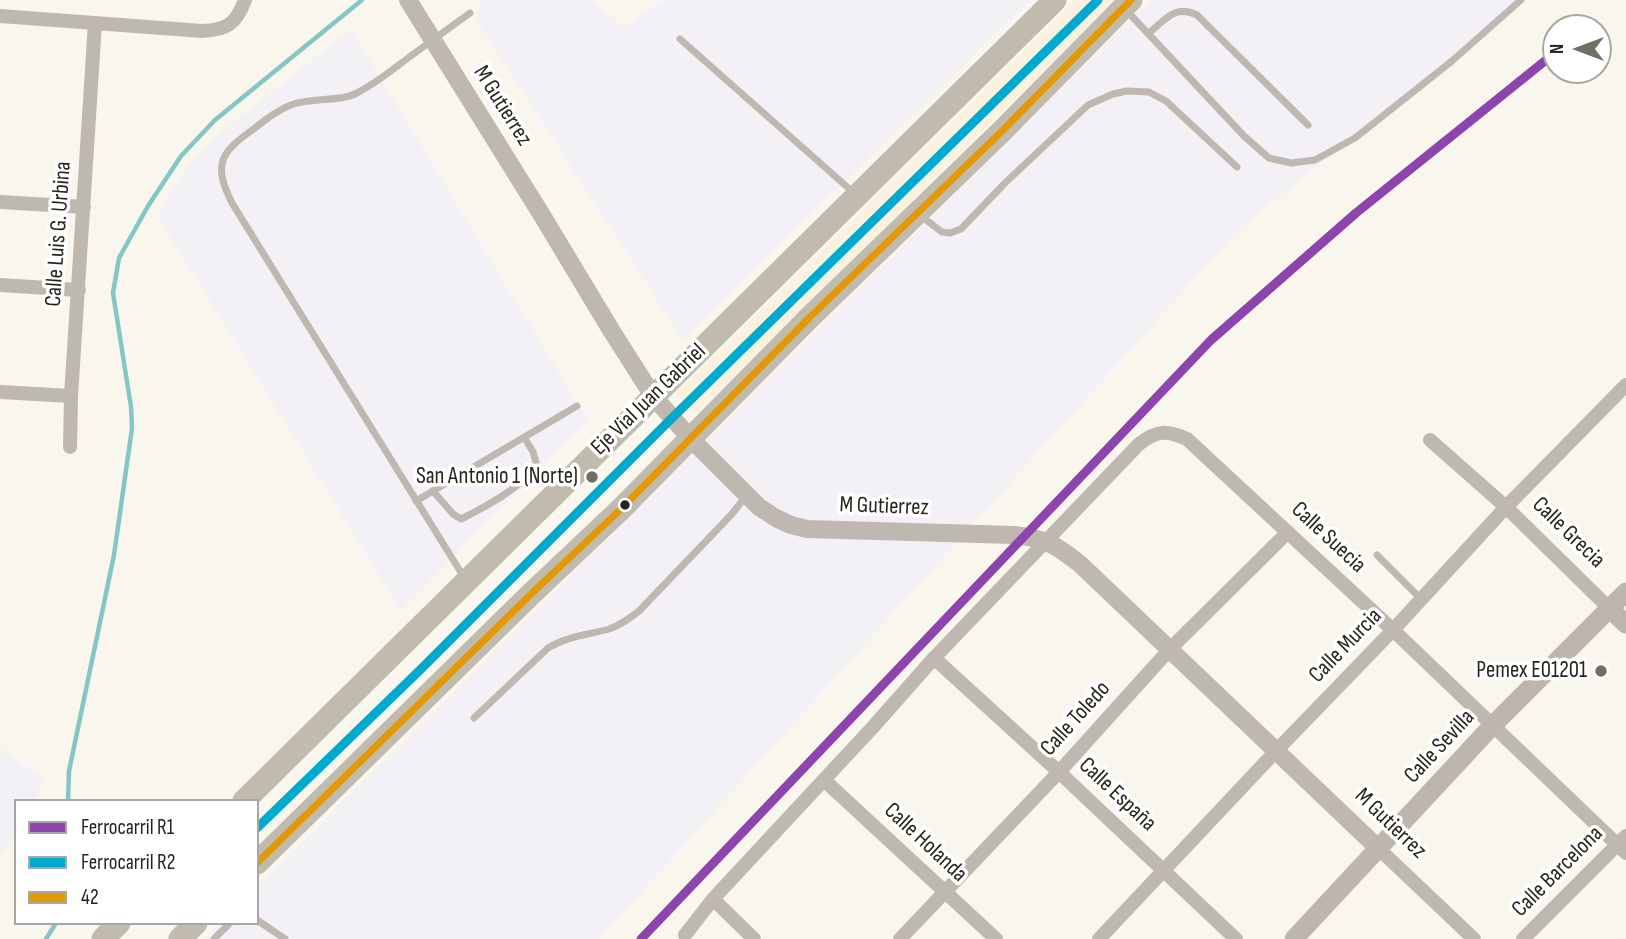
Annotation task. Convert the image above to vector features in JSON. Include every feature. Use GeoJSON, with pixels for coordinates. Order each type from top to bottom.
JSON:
{"type":"FeatureCollection","features":[{"type":"Feature","properties":{"kind":"main road","name":"Eje Vial Juan Gabriel"},"geometry":{"type":"LineString","coordinates":[[246,799],[1055,0]]}},
{"type":"Feature","properties":{"kind":"main road"},"geometry":{"type":"LineString","coordinates":[[259,861],[621,509],[809,318],[1127,4]]}},
{"type":"Feature","properties":{"kind":"main road","name":"Calle Sevilla"},"geometry":{"type":"LineString","coordinates":[[1294,939],[1493,726],[1626,592]]}},
{"type":"Feature","properties":{"kind":"main road","name":"Calle Grecia"},"geometry":{"type":"LineString","coordinates":[[1610,609],[1626,624]]}},
{"type":"Feature","properties":{"kind":"main road"},"geometry":{"type":"LineString","coordinates":[[103,939],[117,925]]}},
{"type":"Feature","properties":{"kind":"main road"},"geometry":{"type":"LineString","coordinates":[[180,939],[194,925]]}},
{"type":"Feature","properties":{"kind":"street"},"geometry":{"type":"LineString","coordinates":[[0,16],[215,31],[236,20],[245,0]]}},
{"type":"Feature","properties":{"kind":"street","name":"M Gutierrez"},"geometry":{"type":"LineString","coordinates":[[408,1],[653,397],[759,507],[791,525],[807,529],[1014,535],[1045,540],[1063,550],[1474,939]]}},
{"type":"Feature","properties":{"kind":"street","name":"Calle Luis G. Urbina"},"geometry":{"type":"LineString","coordinates":[[70,447],[95,23]]}},
{"type":"Feature","properties":{"kind":"street"},"geometry":{"type":"LineString","coordinates":[[0,202],[84,207]]}},
{"type":"Feature","properties":{"kind":"street"},"geometry":{"type":"LineString","coordinates":[[0,285],[79,289]]}},
{"type":"Feature","properties":{"kind":"street","name":"Calle Murcia"},"geometry":{"type":"LineString","coordinates":[[1099,939],[1506,507],[1625,389]]}},
{"type":"Feature","properties":{"kind":"street"},"geometry":{"type":"LineString","coordinates":[[0,392],[71,397]]}},
{"type":"Feature","properties":{"kind":"street","name":"Calle Suecia"},"geometry":{"type":"LineString","coordinates":[[1045,540],[1150,435],[1160,433],[1187,439],[1623,845]]}},
{"type":"Feature","properties":{"kind":"street","name":"Calle Grecia"},"geometry":{"type":"LineString","coordinates":[[1430,440],[1506,507],[1610,609]]}},
{"type":"Feature","properties":{"kind":"street","name":"Calle Toledo"},"geometry":{"type":"LineString","coordinates":[[900,939],[1059,772],[1170,649],[1288,533]]}},
{"type":"Feature","properties":{"kind":"street"},"geometry":{"type":"LineString","coordinates":[[685,935],[713,899],[1045,540]]}},
{"type":"Feature","properties":{"kind":"street","name":"Calle España"},"geometry":{"type":"LineString","coordinates":[[934,658],[1236,939]]}},
{"type":"Feature","properties":{"kind":"street","name":"Calle Holanda"},"geometry":{"type":"LineString","coordinates":[[824,780],[996,939]]}},
{"type":"Feature","properties":{"kind":"street","name":"Calle Barcelona"},"geometry":{"type":"LineString","coordinates":[[1523,939],[1623,845]]}},
{"type":"Feature","properties":{"kind":"street"},"geometry":{"type":"LineString","coordinates":[[713,899],[754,939]]}},
{"type":"Feature","properties":{"kind":"lane"},"geometry":{"type":"LineString","coordinates":[[1127,4],[1149,33],[1244,136],[1269,158],[1291,163],[1315,160],[1355,138],[1452,61],[1521,0]]}},
{"type":"Feature","properties":{"kind":"lane"},"geometry":{"type":"LineString","coordinates":[[1149,33],[1178,11],[1189,11],[1197,15],[1308,124]]}},
{"type":"Feature","properties":{"kind":"lane"},"geometry":{"type":"LineString","coordinates":[[467,581],[232,203],[223,184],[221,168],[233,143],[274,114],[305,101],[354,95],[470,13]]}},
{"type":"Feature","properties":{"kind":"lane"},"geometry":{"type":"LineString","coordinates":[[680,39],[857,196]]}},
{"type":"Feature","properties":{"kind":"lane"},"geometry":{"type":"LineString","coordinates":[[917,214],[942,232],[950,233],[961,229],[1005,183],[1088,105],[1127,91],[1149,92],[1166,101],[1237,167]]}},
{"type":"Feature","properties":{"kind":"lane"},"geometry":{"type":"LineString","coordinates":[[416,500],[577,406]]}},
{"type":"Feature","properties":{"kind":"lane"},"geometry":{"type":"LineString","coordinates":[[433,491],[453,514],[461,519],[487,506],[531,475],[537,466],[533,452],[524,438]]}},
{"type":"Feature","properties":{"kind":"lane"},"geometry":{"type":"LineString","coordinates":[[474,718],[548,648],[572,637],[625,622],[639,611],[731,516],[747,495]]}},
{"type":"Feature","properties":{"kind":"lane"},"geometry":{"type":"LineString","coordinates":[[1377,555],[1421,599]]}},
{"type":"Feature","properties":{"kind":"lane"},"geometry":{"type":"LineString","coordinates":[[259,921],[285,939]]}},
{"type":"Feature","properties":{"kind":"lane"},"geometry":{"type":"LineString","coordinates":[[214,939],[228,925]]}},
{"type":"Feature","properties":{"kind":"shaded area"},"geometry":{"type":"Polygon","coordinates":[[[481,0],[593,0],[624,28],[663,0],[1030,0],[683,340],[476,19],[481,0]]]}},
{"type":"Feature","properties":{"kind":"shaded area"},"geometry":{"type":"Polygon","coordinates":[[[1076,0],[1115,0],[696,414],[676,394],[1076,0]]]}},
{"type":"Feature","properties":{"kind":"shaded area"},"geometry":{"type":"Polygon","coordinates":[[[1150,0],[1525,0],[1239,229],[599,939],[205,939],[219,925],[259,925],[259,885],[1150,0]]]}},
{"type":"Feature","properties":{"kind":"shaded area"},"geometry":{"type":"Polygon","coordinates":[[[351,30],[588,421],[401,610],[157,215],[189,164],[231,124],[351,30]]]}},
{"type":"Feature","properties":{"kind":"shaded area"},"geometry":{"type":"Polygon","coordinates":[[[0,748],[44,780],[37,799],[14,799],[14,838],[0,855],[0,748]]]}},
{"type":"Feature","properties":{"kind":"waterway"},"geometry":{"type":"LineString","coordinates":[[68,799],[69,771],[114,555],[132,428],[113,293],[119,258],[148,206],[181,156],[215,120],[362,0]]}},
{"type":"Feature","properties":{"kind":"waterway"},"geometry":{"type":"LineString","coordinates":[[46,939],[55,925]]}},
{"type":"Feature","properties":{"kind":"rail line","name":"R2"},"geometry":{"type":"LineString","coordinates":[[259,826],[1098,0]]}},
{"type":"Feature","properties":{"kind":"rail line","name":"R1"},"geometry":{"type":"LineString","coordinates":[[641,939],[1211,340],[1356,213],[1542,63]]}},
{"type":"Feature","properties":{"kind":"transit line","name":"42"},"geometry":{"type":"LineString","coordinates":[[259,861],[621,509],[809,318],[1002,131],[1131,0]]}},
{"type":"Feature","properties":{"kind":"place","name":"San Antonio 1 (Norte)"},"geometry":{"type":"Point","coordinates":[592,477]}},
{"type":"Feature","properties":{"kind":"place","name":"Pemex E01201"},"geometry":{"type":"Point","coordinates":[1601,671]}}]}
